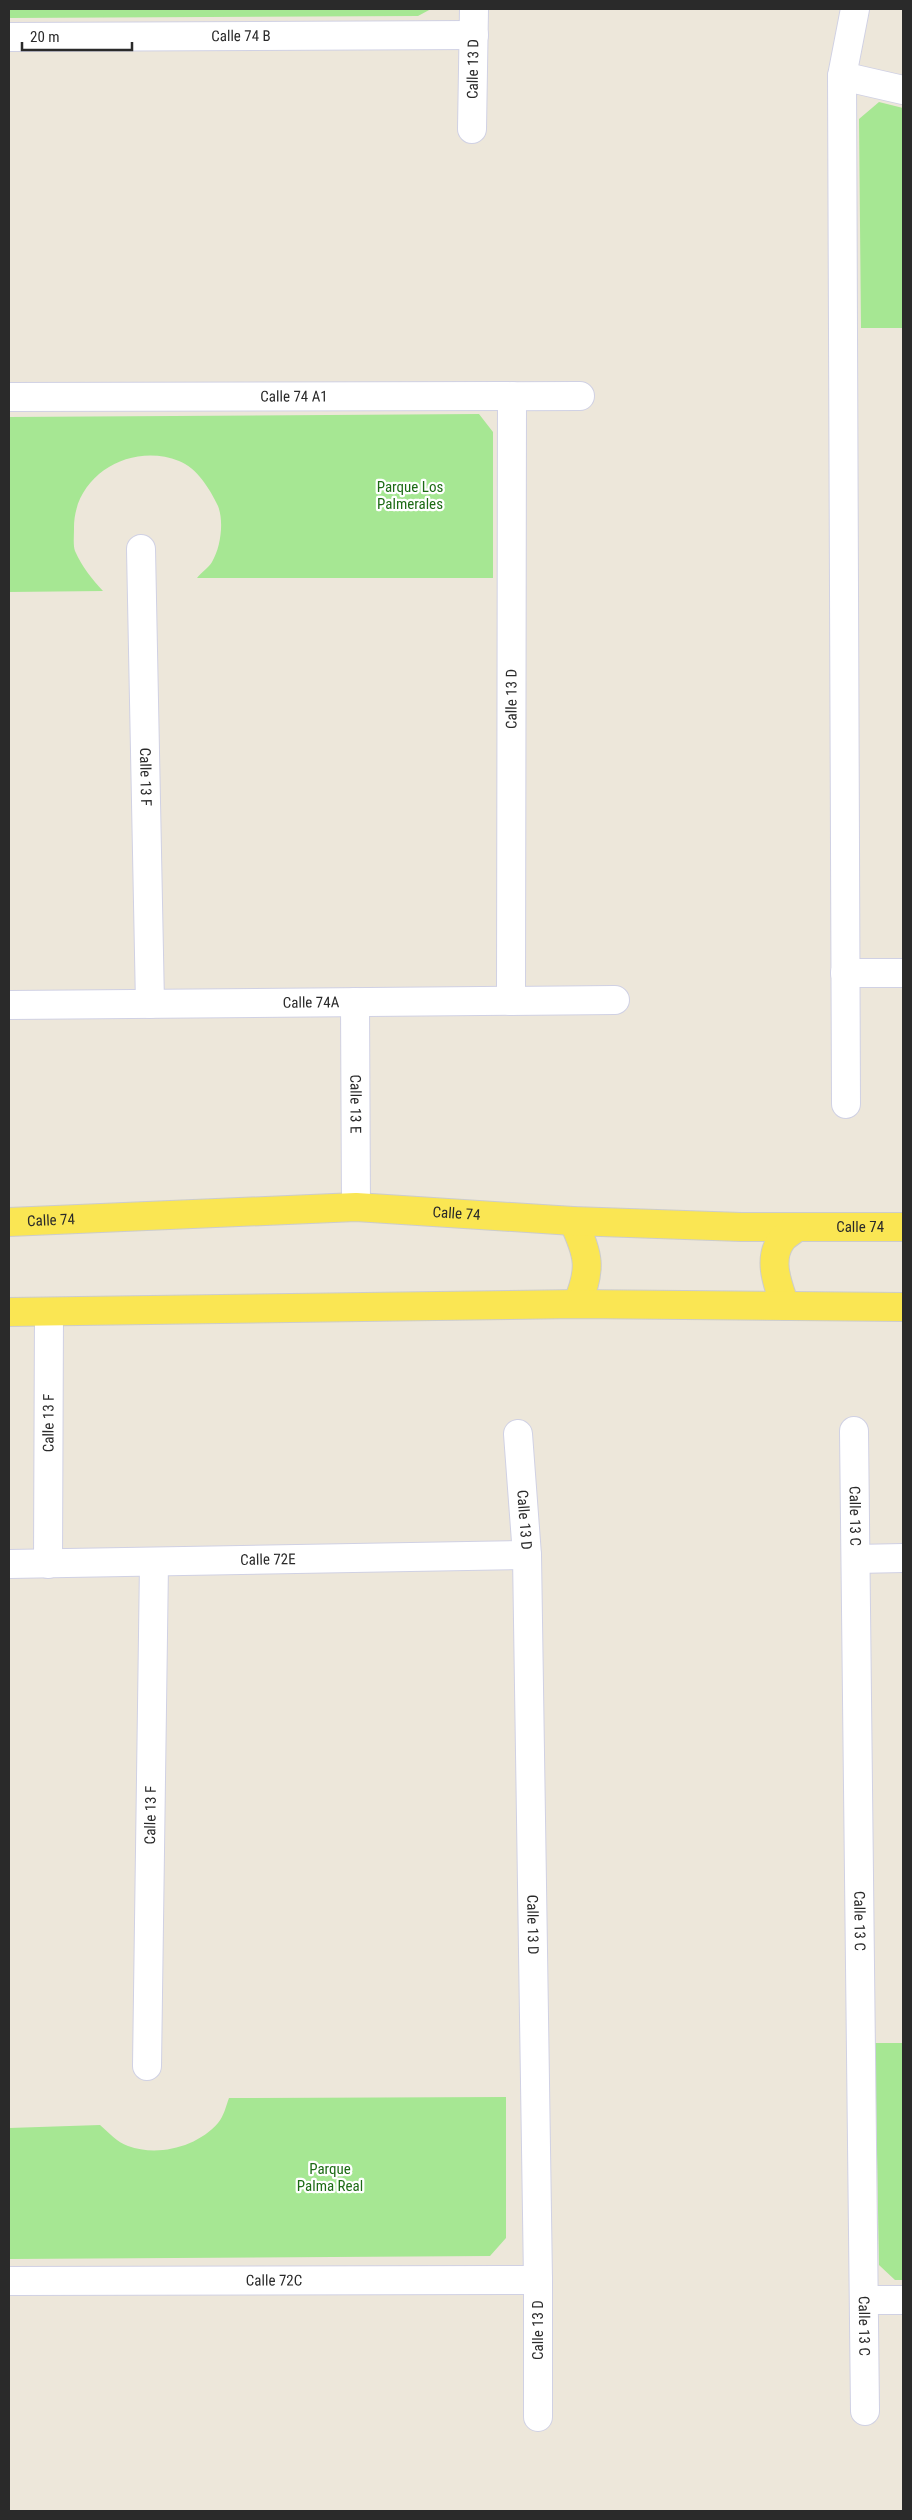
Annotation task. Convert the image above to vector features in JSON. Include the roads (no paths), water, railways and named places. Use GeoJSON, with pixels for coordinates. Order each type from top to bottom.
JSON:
{"type":"FeatureCollection","features":[{"type":"Feature","properties":{"kind":"main road","name":"Calle 74"},"geometry":{"type":"LineString","coordinates":[[9,1222],[356,1207],[573,1221],[796,1228],[903,1228]]}},
{"type":"Feature","properties":{"kind":"main road"},"geometry":{"type":"LineString","coordinates":[[573,1221],[584,1245],[589,1267],[585,1284],[576,1304]]}},
{"type":"Feature","properties":{"kind":"main road"},"geometry":{"type":"LineString","coordinates":[[785,1306],[776,1278],[775,1259],[781,1242],[796,1228]]}},
{"type":"Feature","properties":{"kind":"main road"},"geometry":{"type":"LineString","coordinates":[[9,1312],[576,1304],[903,1306]]}},
{"type":"Feature","properties":{"kind":"street"},"geometry":{"type":"LineString","coordinates":[[846,1104],[842,76],[855,9]]}},
{"type":"Feature","properties":{"kind":"street","name":"Calle 74 B"},"geometry":{"type":"LineString","coordinates":[[9,37],[474,22]]}},
{"type":"Feature","properties":{"kind":"street","name":"Calle 13 D"},"geometry":{"type":"LineString","coordinates":[[472,129],[474,22]]}},
{"type":"Feature","properties":{"kind":"street"},"geometry":{"type":"LineString","coordinates":[[842,76],[903,90]]}},
{"type":"Feature","properties":{"kind":"street","name":"Calle 74 A1"},"geometry":{"type":"LineString","coordinates":[[9,396],[580,396]]}},
{"type":"Feature","properties":{"kind":"street","name":"Calle 13 D"},"geometry":{"type":"LineString","coordinates":[[511,1002],[512,396]]}},
{"type":"Feature","properties":{"kind":"street","name":"Calle 13 F"},"geometry":{"type":"LineString","coordinates":[[141,549],[150,1004]]}},
{"type":"Feature","properties":{"kind":"street"},"geometry":{"type":"LineString","coordinates":[[845,974],[903,973]]}},
{"type":"Feature","properties":{"kind":"street","name":"Calle 74A"},"geometry":{"type":"LineString","coordinates":[[9,1005],[615,1000]]}},
{"type":"Feature","properties":{"kind":"street","name":"Calle 13 E"},"geometry":{"type":"LineString","coordinates":[[355,1002],[356,1207]]}},
{"type":"Feature","properties":{"kind":"street","name":"Calle 13 F"},"geometry":{"type":"LineString","coordinates":[[48,1564],[49,1312]]}},
{"type":"Feature","properties":{"kind":"street","name":"Calle 13 C"},"geometry":{"type":"LineString","coordinates":[[854,1431],[865,2411]]}},
{"type":"Feature","properties":{"kind":"street","name":"Calle 13 D"},"geometry":{"type":"LineString","coordinates":[[518,1434],[527,1555],[538,2280],[538,2417]]}},
{"type":"Feature","properties":{"kind":"street","name":"Calle 72E"},"geometry":{"type":"LineString","coordinates":[[9,1564],[154,1563],[527,1555]]}},
{"type":"Feature","properties":{"kind":"street"},"geometry":{"type":"LineString","coordinates":[[856,1559],[903,1558]]}},
{"type":"Feature","properties":{"kind":"street","name":"Calle 13 F"},"geometry":{"type":"LineString","coordinates":[[147,2066],[154,1563]]}},
{"type":"Feature","properties":{"kind":"street","name":"Calle 72C"},"geometry":{"type":"LineString","coordinates":[[9,2281],[538,2280]]}},
{"type":"Feature","properties":{"kind":"street"},"geometry":{"type":"LineString","coordinates":[[864,2300],[903,2300]]}},
{"type":"Feature","properties":{"kind":"park label","name":"Parque Los Palmerales"},"geometry":{"type":"Point","coordinates":[410,496]}},
{"type":"Feature","properties":{"kind":"park label","name":"Parque Palma Real"},"geometry":{"type":"Point","coordinates":[330,2178]}}]}
